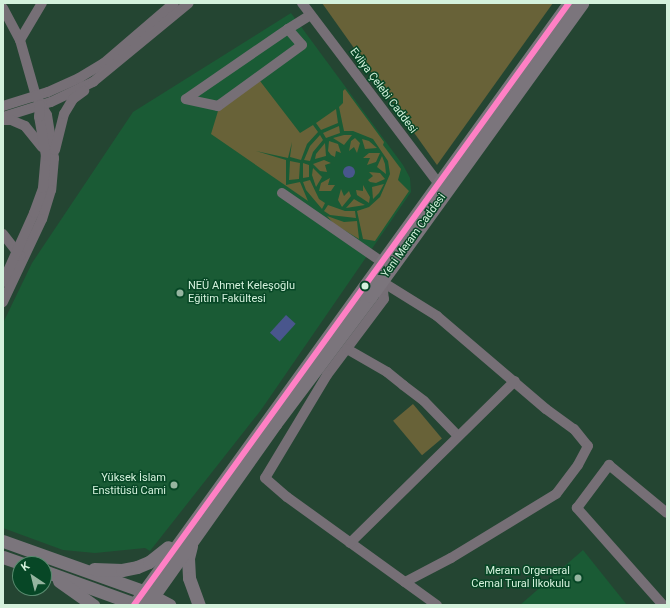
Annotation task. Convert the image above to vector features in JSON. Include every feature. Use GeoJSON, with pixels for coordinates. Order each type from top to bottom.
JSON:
{"type":"FeatureCollection","features":[{"type":"Feature","properties":{"kind":"main road","name":"Yeni Meram Caddesi"},"geometry":{"type":"LineString","coordinates":[[377,278],[382,262],[442,188],[569,3]]}},
{"type":"Feature","properties":{"kind":"main road","name":"Yeni Meram Caddesi"},"geometry":{"type":"LineString","coordinates":[[142,601],[442,188],[582,3]]}},
{"type":"Feature","properties":{"kind":"main road"},"geometry":{"type":"LineString","coordinates":[[81,570],[122,570],[140,566],[188,537],[188,573],[193,595],[199,605]]}},
{"type":"Feature","properties":{"kind":"main road"},"geometry":{"type":"LineString","coordinates":[[3,541],[81,570],[142,601]]}},
{"type":"Feature","properties":{"kind":"main road"},"geometry":{"type":"LineString","coordinates":[[52,574],[142,601],[168,605]]}},
{"type":"Feature","properties":{"kind":"main road"},"geometry":{"type":"LineString","coordinates":[[52,576],[93,605]]}},
{"type":"Feature","properties":{"kind":"street"},"geometry":{"type":"LineString","coordinates":[[20,40],[42,3]]}},
{"type":"Feature","properties":{"kind":"street"},"geometry":{"type":"LineString","coordinates":[[3,119],[38,101],[104,63],[174,3]]}},
{"type":"Feature","properties":{"kind":"street"},"geometry":{"type":"LineString","coordinates":[[50,157],[64,114],[74,99],[189,3]]}},
{"type":"Feature","properties":{"kind":"street","name":"Evliya Çelebi Caddesi"},"geometry":{"type":"LineString","coordinates":[[302,3],[442,188]]}},
{"type":"Feature","properties":{"kind":"street"},"geometry":{"type":"LineString","coordinates":[[3,8],[20,40],[38,101],[39,117],[50,157],[51,190],[42,219],[3,282]]}},
{"type":"Feature","properties":{"kind":"street"},"geometry":{"type":"LineString","coordinates":[[288,29],[302,45],[218,106],[186,98],[288,29],[310,15]]}},
{"type":"Feature","properties":{"kind":"street"},"geometry":{"type":"LineString","coordinates":[[3,106],[38,101],[93,82]]}},
{"type":"Feature","properties":{"kind":"street"},"geometry":{"type":"LineString","coordinates":[[3,119],[11,120],[25,126],[50,157]]}},
{"type":"Feature","properties":{"kind":"street"},"geometry":{"type":"LineString","coordinates":[[282,193],[382,262]]}},
{"type":"Feature","properties":{"kind":"street"},"geometry":{"type":"LineString","coordinates":[[3,234],[20,255]]}},
{"type":"Feature","properties":{"kind":"street"},"geometry":{"type":"LineString","coordinates":[[3,302],[20,255]]}},
{"type":"Feature","properties":{"kind":"street"},"geometry":{"type":"LineString","coordinates":[[377,278],[384,299],[327,375],[265,478],[287,497],[434,604]]}},
{"type":"Feature","properties":{"kind":"street"},"geometry":{"type":"LineString","coordinates":[[377,278],[437,316],[546,409],[574,429],[588,446],[578,465],[556,494],[451,558],[405,582]]}},
{"type":"Feature","properties":{"kind":"street"},"geometry":{"type":"LineString","coordinates":[[346,349],[386,372],[424,401],[458,436]]}},
{"type":"Feature","properties":{"kind":"street"},"geometry":{"type":"LineString","coordinates":[[350,542],[515,381]]}},
{"type":"Feature","properties":{"kind":"street"},"geometry":{"type":"LineString","coordinates":[[663,605],[577,508],[609,465],[667,513]]}},
{"type":"Feature","properties":{"kind":"shaded area"},"geometry":{"type":"Polygon","coordinates":[[[322,3],[553,3],[437,165],[322,3]]]}},
{"type":"Feature","properties":{"kind":"shaded area","name":"NEÜ Ahmet Keleşoğlu Eğitim Fakültesi"},"geometry":{"type":"Polygon","coordinates":[[[291,13],[403,165],[410,178],[411,192],[261,410],[150,551],[145,548],[95,553],[63,550],[3,528],[3,323],[32,263],[133,112],[291,13]]]}},
{"type":"Feature","properties":{"kind":"shaded area"},"geometry":{"type":"Polygon","coordinates":[[[260,81],[300,133],[313,125],[318,132],[307,144],[301,160],[290,157],[292,142],[288,158],[256,151],[286,160],[286,185],[300,182],[308,201],[211,134],[218,111],[260,81]]]}},
{"type":"Feature","properties":{"kind":"shaded area"},"geometry":{"type":"Polygon","coordinates":[[[345,89],[384,142],[383,145],[401,169],[398,180],[409,191],[375,241],[363,239],[357,211],[369,207],[380,197],[390,174],[388,161],[373,139],[353,131],[344,131],[339,107],[343,103],[343,91],[345,89]]]}},
{"type":"Feature","properties":{"kind":"shaded area"},"geometry":{"type":"Polygon","coordinates":[[[336,109],[338,123],[321,130],[316,123],[336,109]]]}},
{"type":"Feature","properties":{"kind":"shaded area"},"geometry":{"type":"Polygon","coordinates":[[[339,126],[340,133],[326,138],[323,133],[339,126]]]}},
{"type":"Feature","properties":{"kind":"shaded area"},"geometry":{"type":"Polygon","coordinates":[[[320,135],[323,140],[313,152],[310,161],[304,160],[310,146],[320,135]]]}},
{"type":"Feature","properties":{"kind":"shaded area"},"geometry":{"type":"Polygon","coordinates":[[[344,135],[352,135],[344,145],[333,138],[344,135]]]}},
{"type":"Feature","properties":{"kind":"shaded area"},"geometry":{"type":"Polygon","coordinates":[[[355,138],[360,143],[357,153],[354,147],[349,151],[351,141],[355,138]]]}},
{"type":"Feature","properties":{"kind":"shaded area"},"geometry":{"type":"Polygon","coordinates":[[[362,139],[369,141],[377,148],[365,149],[362,139]]]}},
{"type":"Feature","properties":{"kind":"shaded area"},"geometry":{"type":"Polygon","coordinates":[[[329,141],[338,144],[341,153],[336,151],[335,157],[328,151],[329,141]]]}},
{"type":"Feature","properties":{"kind":"shaded area"},"geometry":{"type":"Polygon","coordinates":[[[325,143],[326,156],[315,159],[316,154],[325,143]]]}},
{"type":"Feature","properties":{"kind":"shaded area"},"geometry":{"type":"Polygon","coordinates":[[[369,153],[380,153],[376,162],[367,165],[370,158],[363,158],[369,153]]]}},
{"type":"Feature","properties":{"kind":"shaded area"},"geometry":{"type":"Polygon","coordinates":[[[382,156],[385,164],[386,174],[377,167],[382,156]]]}},
{"type":"Feature","properties":{"kind":"shaded area"},"geometry":{"type":"Polygon","coordinates":[[[324,160],[331,163],[325,165],[327,172],[320,171],[313,164],[324,160]]]}},
{"type":"Feature","properties":{"kind":"shaded area"},"geometry":{"type":"Polygon","coordinates":[[[290,161],[300,163],[299,179],[289,180],[290,161]]]}},
{"type":"Feature","properties":{"kind":"shaded area"},"geometry":{"type":"Polygon","coordinates":[[[303,163],[309,165],[309,177],[303,178],[303,163]]]}},
{"type":"Feature","properties":{"kind":"shaded area"},"geometry":{"type":"Polygon","coordinates":[[[313,168],[322,177],[316,187],[312,175],[313,168]]]}},
{"type":"Feature","properties":{"kind":"shaded area"},"geometry":{"type":"Polygon","coordinates":[[[369,172],[380,173],[385,179],[376,183],[370,182],[368,180],[373,176],[369,172]]]}},
{"type":"Feature","properties":{"kind":"shaded area"},"geometry":{"type":"Polygon","coordinates":[[[330,178],[328,185],[335,185],[331,191],[319,191],[321,183],[330,178]]]}},
{"type":"Feature","properties":{"kind":"shaded area"},"geometry":{"type":"Polygon","coordinates":[[[310,180],[319,199],[325,203],[322,209],[306,190],[303,182],[310,180]]]}},
{"type":"Feature","properties":{"kind":"shaded area"},"geometry":{"type":"Polygon","coordinates":[[[384,184],[379,193],[373,199],[372,187],[384,184]]]}},
{"type":"Feature","properties":{"kind":"shaded area"},"geometry":{"type":"Polygon","coordinates":[[[363,185],[370,197],[369,203],[357,195],[356,190],[363,191],[363,185]]]}},
{"type":"Feature","properties":{"kind":"shaded area"},"geometry":{"type":"Polygon","coordinates":[[[341,189],[344,196],[349,191],[351,196],[342,207],[338,200],[341,189]]]}},
{"type":"Feature","properties":{"kind":"shaded area"},"geometry":{"type":"Polygon","coordinates":[[[354,199],[359,202],[365,205],[346,208],[354,199]]]}},
{"type":"Feature","properties":{"kind":"shaded area"},"geometry":{"type":"Polygon","coordinates":[[[328,205],[345,211],[355,211],[356,218],[330,215],[324,211],[328,205]]]}},
{"type":"Feature","properties":{"kind":"shaded area"},"geometry":{"type":"Polygon","coordinates":[[[327,216],[344,222],[357,221],[359,239],[334,224],[327,216]]]}},
{"type":"Feature","properties":{"kind":"shaded area"},"geometry":{"type":"Polygon","coordinates":[[[413,404],[442,438],[422,455],[393,421],[413,404]]]}},
{"type":"Feature","properties":{"kind":"shaded area","name":"Meram Orgeneral Cemal Tural İlkokulu"},"geometry":{"type":"Polygon","coordinates":[[[583,550],[627,605],[520,605],[583,550]]]}},
{"type":"Feature","properties":{"kind":"water"},"geometry":{"type":"Polygon","coordinates":[[[349,166],[353,168],[355,172],[353,176],[349,178],[345,176],[343,172],[345,168],[349,166]]]}},
{"type":"Feature","properties":{"kind":"water"},"geometry":{"type":"Polygon","coordinates":[[[286,315],[296,324],[280,342],[270,333],[286,315]]]}},
{"type":"Feature","properties":{"kind":"transit line"},"geometry":{"type":"LineString","coordinates":[[134,605],[569,3]]}},
{"type":"Feature","properties":{"kind":"place","name":"NEÜ Ahmet Keleşoğlu Eğitim Fakültesi"},"geometry":{"type":"Point","coordinates":[180,293]}},
{"type":"Feature","properties":{"kind":"place","name":"Yüksek İslam Enstitüsü Cami"},"geometry":{"type":"Point","coordinates":[174,485]}},
{"type":"Feature","properties":{"kind":"place","name":"Meram Orgeneral Cemal Tural İlkokulu"},"geometry":{"type":"Point","coordinates":[578,578]}}]}
